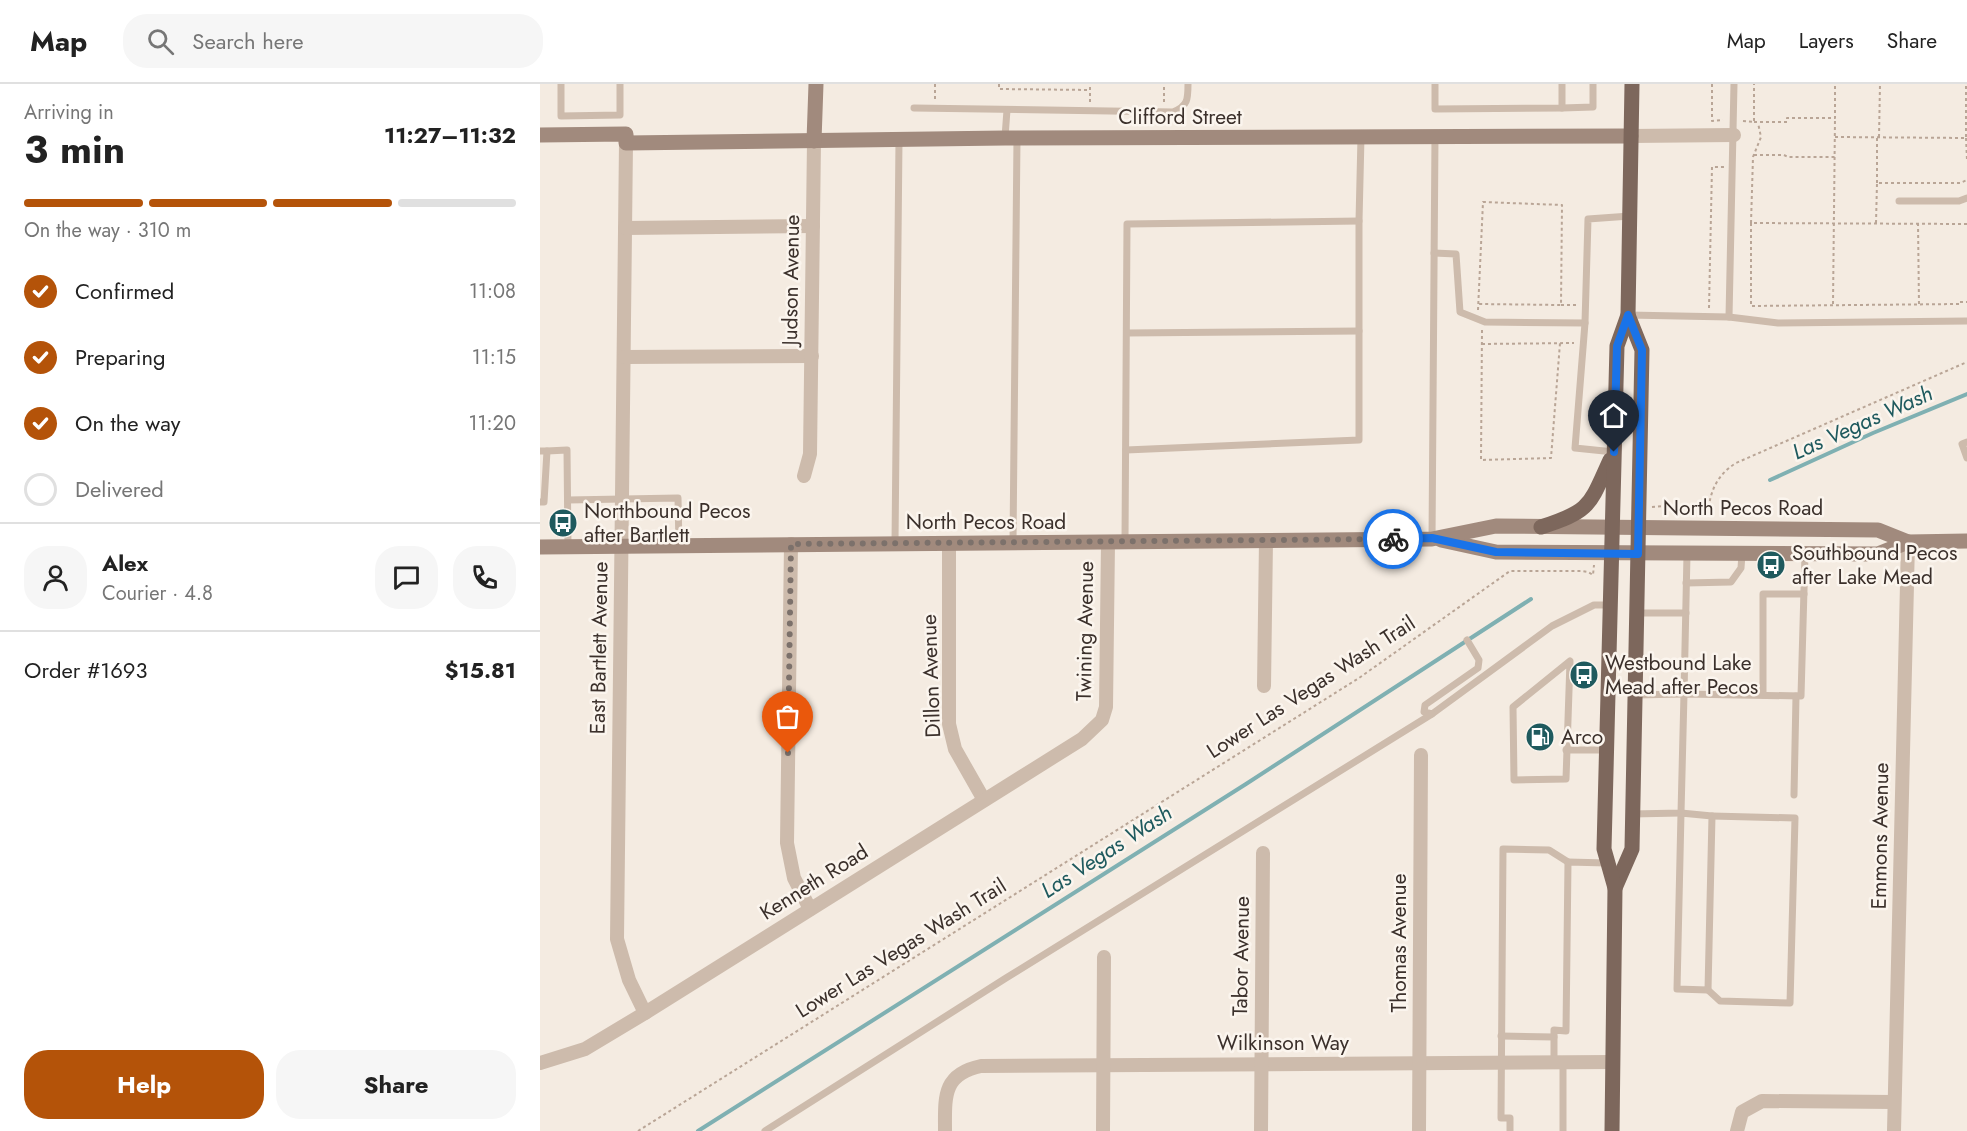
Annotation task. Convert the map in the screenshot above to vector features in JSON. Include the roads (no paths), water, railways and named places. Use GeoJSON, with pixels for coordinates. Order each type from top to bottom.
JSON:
{"type":"FeatureCollection","features":[{"type":"Feature","properties":{"kind":"main road","name":"Judson Avenue"},"geometry":{"type":"LineString","coordinates":[[814,141],[816,84]]}},
{"type":"Feature","properties":{"kind":"main road"},"geometry":{"type":"LineString","coordinates":[[1612,1131],[1615,888],[1604,849],[1617,346],[1628,315],[1632,84]]}},
{"type":"Feature","properties":{"kind":"main road","name":"Clifford Street"},"geometry":{"type":"LineString","coordinates":[[540,135],[626,139],[814,141],[1631,136]]}},
{"type":"Feature","properties":{"kind":"main road"},"geometry":{"type":"LineString","coordinates":[[1615,888],[1632,849],[1642,350],[1628,315]]}},
{"type":"Feature","properties":{"kind":"main road"},"geometry":{"type":"LineString","coordinates":[[1541,526],[1573,516],[1587,505],[1614,452]]}},
{"type":"Feature","properties":{"kind":"main road","name":"North Pecos Road"},"geometry":{"type":"LineString","coordinates":[[540,547],[1432,538],[1496,526],[1878,530],[1908,542]]}},
{"type":"Feature","properties":{"kind":"main road","name":"North Pecos Road"},"geometry":{"type":"LineString","coordinates":[[1432,538],[1496,552],[1638,554],[1878,555],[1908,542],[1967,541]]}},
{"type":"Feature","properties":{"kind":"street","name":"Clifford Street"},"geometry":{"type":"LineString","coordinates":[[1631,136],[1734,128]]}},
{"type":"Feature","properties":{"kind":"street","name":"East Bartlett Avenue"},"geometry":{"type":"LineString","coordinates":[[626,139],[617,939],[629,980],[645,1013]]}},
{"type":"Feature","properties":{"kind":"street","name":"Judson Avenue"},"geometry":{"type":"LineString","coordinates":[[804,476],[810,454],[814,141]]}},
{"type":"Feature","properties":{"kind":"street"},"geometry":{"type":"LineString","coordinates":[[625,228],[813,226]]}},
{"type":"Feature","properties":{"kind":"street"},"geometry":{"type":"LineString","coordinates":[[625,357],[812,356]]}},
{"type":"Feature","properties":{"kind":"street"},"geometry":{"type":"LineString","coordinates":[[1264,686],[1266,540]]}},
{"type":"Feature","properties":{"kind":"street","name":"Twining Avenue"},"geometry":{"type":"LineString","coordinates":[[1102,720],[1106,707],[1108,542]]}},
{"type":"Feature","properties":{"kind":"street","name":"Emmons Avenue"},"geometry":{"type":"LineString","coordinates":[[1894,1131],[1908,542]]}},
{"type":"Feature","properties":{"kind":"street","name":"Dillon Avenue"},"geometry":{"type":"LineString","coordinates":[[949,543],[949,724],[954,749],[984,800]]}},
{"type":"Feature","properties":{"kind":"street"},"geometry":{"type":"LineString","coordinates":[[791,544],[787,843],[794,878],[810,909]]}},
{"type":"Feature","properties":{"kind":"street","name":"Kenneth Road"},"geometry":{"type":"LineString","coordinates":[[540,1063],[585,1048],[645,1013],[1082,739],[1102,720]]}},
{"type":"Feature","properties":{"kind":"street","name":"Thomas Avenue"},"geometry":{"type":"LineString","coordinates":[[1419,1131],[1421,755]]}},
{"type":"Feature","properties":{"kind":"street","name":"Tabor Avenue"},"geometry":{"type":"LineString","coordinates":[[1261,1131],[1263,853]]}},
{"type":"Feature","properties":{"kind":"street"},"geometry":{"type":"LineString","coordinates":[[1103,1131],[1104,957]]}},
{"type":"Feature","properties":{"kind":"street","name":"Wilkinson Way"},"geometry":{"type":"LineString","coordinates":[[945,1131],[948,1088],[965,1069],[981,1066],[1613,1062]]}},
{"type":"Feature","properties":{"kind":"street"},"geometry":{"type":"LineString","coordinates":[[1737,1131],[1742,1112],[1762,1101],[1894,1102]]}},
{"type":"Feature","properties":{"kind":"lane"},"geometry":{"type":"LineString","coordinates":[[561,84],[561,116],[620,115],[620,84]]}},
{"type":"Feature","properties":{"kind":"lane"},"geometry":{"type":"LineString","coordinates":[[915,108],[1164,112],[1182,108],[1188,101],[1188,84]]}},
{"type":"Feature","properties":{"kind":"lane"},"geometry":{"type":"LineString","coordinates":[[1435,84],[1435,109],[1593,107],[1593,84]]}},
{"type":"Feature","properties":{"kind":"lane"},"geometry":{"type":"LineString","coordinates":[[1562,84],[1563,108]]}},
{"type":"Feature","properties":{"kind":"lane"},"geometry":{"type":"LineString","coordinates":[[1729,317],[1734,84]]}},
{"type":"Feature","properties":{"kind":"lane"},"geometry":{"type":"LineString","coordinates":[[1006,110],[1011,138],[1013,542]]}},
{"type":"Feature","properties":{"kind":"lane"},"geometry":{"type":"LineString","coordinates":[[1432,538],[1435,136]]}},
{"type":"Feature","properties":{"kind":"lane"},"geometry":{"type":"LineString","coordinates":[[1126,450],[1359,440],[1361,137]]}},
{"type":"Feature","properties":{"kind":"lane"},"geometry":{"type":"LineString","coordinates":[[895,543],[899,140]]}},
{"type":"Feature","properties":{"kind":"lane"},"geometry":{"type":"LineString","coordinates":[[1899,201],[1959,201],[1967,198]]}},
{"type":"Feature","properties":{"kind":"lane"},"geometry":{"type":"LineString","coordinates":[[1614,452],[1575,448],[1585,323],[1588,219],[1630,216]]}},
{"type":"Feature","properties":{"kind":"lane"},"geometry":{"type":"LineString","coordinates":[[1125,541],[1127,224],[1359,221]]}},
{"type":"Feature","properties":{"kind":"lane"},"geometry":{"type":"LineString","coordinates":[[1434,252],[1456,254],[1460,312],[1479,320],[1585,323]]}},
{"type":"Feature","properties":{"kind":"lane"},"geometry":{"type":"LineString","coordinates":[[1628,315],[1729,317],[1778,323],[1967,321]]}},
{"type":"Feature","properties":{"kind":"lane"},"geometry":{"type":"LineString","coordinates":[[1127,333],[1359,331]]}},
{"type":"Feature","properties":{"kind":"lane"},"geometry":{"type":"LineString","coordinates":[[1967,442],[1962,444],[1967,458]]}},
{"type":"Feature","properties":{"kind":"lane"},"geometry":{"type":"LineString","coordinates":[[540,502],[544,502],[543,451],[567,450],[568,546]]}},
{"type":"Feature","properties":{"kind":"lane"},"geometry":{"type":"LineString","coordinates":[[568,500],[678,498],[679,545]]}},
{"type":"Feature","properties":{"kind":"lane"},"geometry":{"type":"LineString","coordinates":[[1632,814],[1681,813],[1795,818],[1790,1003],[1720,1001],[1708,990],[1677,989],[1681,813],[1686,614],[1687,554]]}},
{"type":"Feature","properties":{"kind":"lane"},"geometry":{"type":"LineString","coordinates":[[1686,583],[1731,582],[1741,568],[1742,554]]}},
{"type":"Feature","properties":{"kind":"lane"},"geometry":{"type":"LineString","coordinates":[[1635,695],[1802,696],[1805,554]]}},
{"type":"Feature","properties":{"kind":"lane"},"geometry":{"type":"LineString","coordinates":[[1763,695],[1763,594],[1804,594]]}},
{"type":"Feature","properties":{"kind":"lane"},"geometry":{"type":"LineString","coordinates":[[765,1131],[1097,921],[1432,714],[1552,626],[1594,605],[1610,605]]}},
{"type":"Feature","properties":{"kind":"lane"},"geometry":{"type":"LineString","coordinates":[[1637,613],[1686,614]]}},
{"type":"Feature","properties":{"kind":"lane"},"geometry":{"type":"LineString","coordinates":[[1432,714],[1424,712],[1425,705],[1478,668],[1479,660],[1467,640]]}},
{"type":"Feature","properties":{"kind":"lane"},"geometry":{"type":"LineString","coordinates":[[1570,661],[1567,739],[1566,750],[1566,779],[1514,780],[1513,707],[1570,661]]}},
{"type":"Feature","properties":{"kind":"lane"},"geometry":{"type":"LineString","coordinates":[[1794,795],[1796,696]]}},
{"type":"Feature","properties":{"kind":"lane"},"geometry":{"type":"LineString","coordinates":[[1566,750],[1606,750]]}},
{"type":"Feature","properties":{"kind":"lane"},"geometry":{"type":"LineString","coordinates":[[1708,990],[1713,816]]}},
{"type":"Feature","properties":{"kind":"lane"},"geometry":{"type":"LineString","coordinates":[[1510,1131],[1510,1118],[1501,1118],[1503,849],[1549,850],[1568,862],[1608,863]]}},
{"type":"Feature","properties":{"kind":"lane"},"geometry":{"type":"LineString","coordinates":[[1563,1131],[1554,1030],[1566,1031],[1568,862]]}},
{"type":"Feature","properties":{"kind":"lane"},"geometry":{"type":"LineString","coordinates":[[1501,1036],[1554,1036]]}},
{"type":"Feature","properties":{"kind":"waterway","name":"Las Vegas Wash"},"geometry":{"type":"LineString","coordinates":[[1770,480],[1873,433],[1967,394]]}},
{"type":"Feature","properties":{"kind":"waterway","name":"Las Vegas Wash"},"geometry":{"type":"LineString","coordinates":[[698,1131],[1246,784],[1531,599]]}},
{"type":"Feature","properties":{"kind":"place","name":"Northbound Pecos after Bartlett"},"geometry":{"type":"Point","coordinates":[563,523]}},
{"type":"Feature","properties":{"kind":"place","name":"Southbound Pecos after Lake Mead"},"geometry":{"type":"Point","coordinates":[1771,565]}},
{"type":"Feature","properties":{"kind":"place","name":"Westbound Lake Mead after Pecos"},"geometry":{"type":"Point","coordinates":[1584,675]}},
{"type":"Feature","properties":{"kind":"place","name":"Arco"},"geometry":{"type":"Point","coordinates":[1540,737]}}]}
